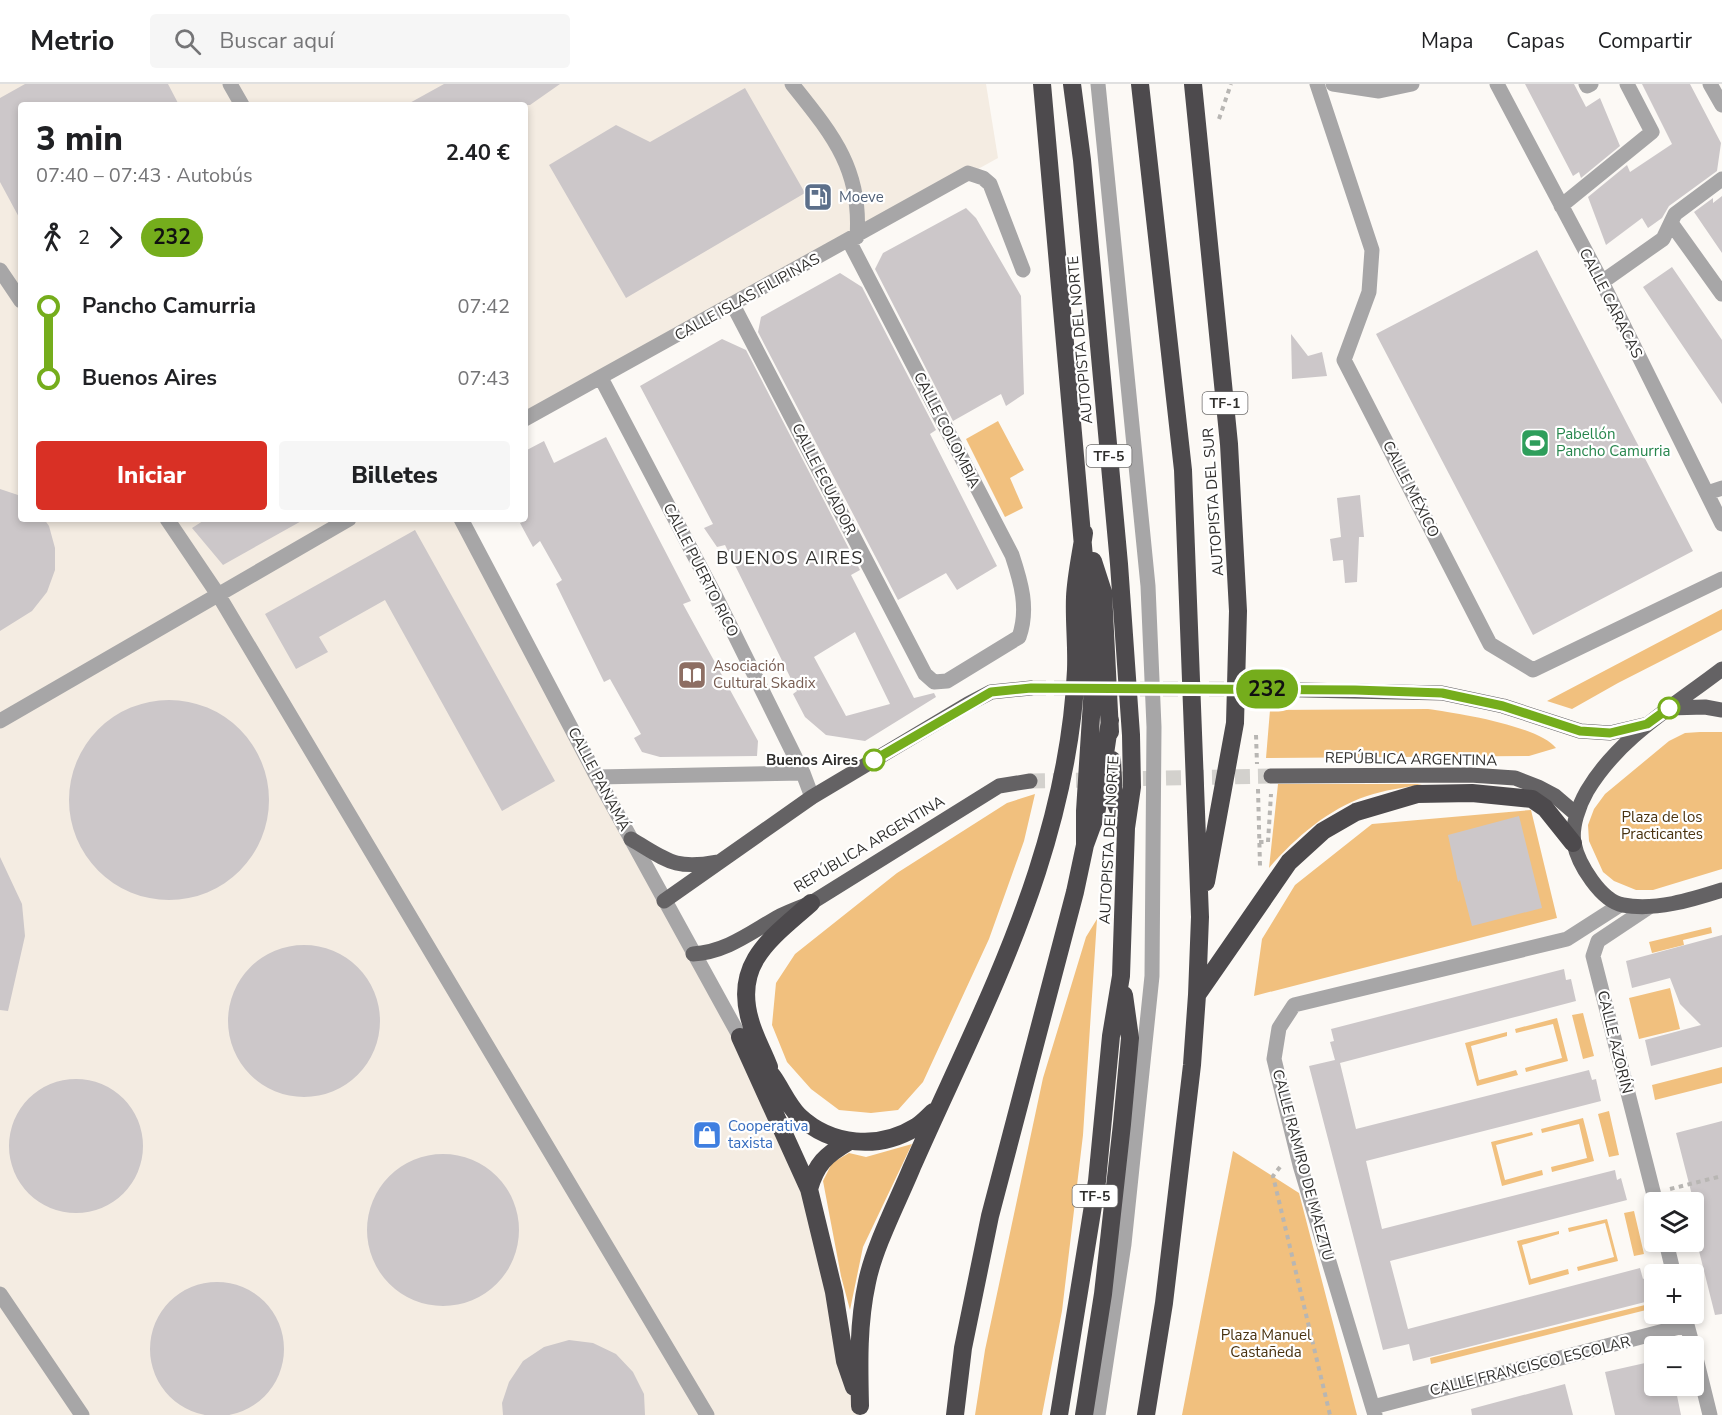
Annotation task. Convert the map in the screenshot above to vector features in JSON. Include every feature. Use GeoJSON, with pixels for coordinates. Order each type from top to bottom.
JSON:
{"type":"FeatureCollection","features":[{"type":"Feature","properties":{"kind":"highway"},"geometry":{"type":"LineString","coordinates":[[1042,84],[1084,533],[1094,670],[1084,811],[1085,845]]}},
{"type":"Feature","properties":{"kind":"highway","name":"AUTOPISTA DEL NORTE"},"geometry":{"type":"LineString","coordinates":[[1059,1415],[1097,1181],[1111,1036],[1121,976],[1126,828],[1132,787],[1120,576],[1083,172],[1072,84]]}},
{"type":"Feature","properties":{"kind":"highway"},"geometry":{"type":"LineString","coordinates":[[1140,84],[1183,470],[1200,917],[1192,1065],[1164,1303],[1146,1415]]}},
{"type":"Feature","properties":{"kind":"highway","name":"AUTOPISTA DEL SUR"},"geometry":{"type":"LineString","coordinates":[[1193,84],[1229,444],[1238,611],[1234,723],[1200,917]]}},
{"type":"Feature","properties":{"kind":"highway"},"geometry":{"type":"LineString","coordinates":[[1084,533],[1103,592],[1114,799],[1126,828]]}},
{"type":"Feature","properties":{"kind":"highway"},"geometry":{"type":"LineString","coordinates":[[861,1410],[860,1337],[867,1279],[937,1109],[1004,961],[1037,872],[1057,801],[1069,744],[1076,670],[1075,596],[1084,533]]}},
{"type":"Feature","properties":{"kind":"highway"},"geometry":{"type":"LineString","coordinates":[[955,1415],[963,1348],[990,1216],[1069,915],[1085,845],[1096,815],[1110,720]]}},
{"type":"Feature","properties":{"kind":"highway"},"geometry":{"type":"LineString","coordinates":[[1197,995],[1289,862],[1323,831],[1356,812],[1417,794],[1472,794],[1532,799],[1545,808],[1574,843]]}},
{"type":"Feature","properties":{"kind":"highway"},"geometry":{"type":"LineString","coordinates":[[773,1077],[750,1021],[745,994],[748,973],[764,946],[811,903]]}},
{"type":"Feature","properties":{"kind":"highway"},"geometry":{"type":"LineString","coordinates":[[1084,1415],[1103,1294],[1130,1038],[1121,976]]}},
{"type":"Feature","properties":{"kind":"highway"},"geometry":{"type":"LineString","coordinates":[[740,1037],[773,1077],[798,1115],[827,1134],[848,1142],[870,1142],[899,1136],[917,1127],[937,1109]]}},
{"type":"Feature","properties":{"kind":"highway"},"geometry":{"type":"LineString","coordinates":[[740,1037],[809,1189],[834,1292],[845,1360],[861,1410]]}},
{"type":"Feature","properties":{"kind":"highway"},"geometry":{"type":"LineString","coordinates":[[809,1189],[814,1172],[828,1154],[848,1142]]}},
{"type":"Feature","properties":{"kind":"main road"},"geometry":{"type":"LineString","coordinates":[[1722,669],[1647,724],[1605,765],[1587,791],[1576,814],[1574,843],[1589,880],[1620,905],[1649,907],[1722,890]]}},
{"type":"Feature","properties":{"kind":"main road"},"geometry":{"type":"LineString","coordinates":[[664,901],[812,797],[991,692],[1031,688]]}},
{"type":"Feature","properties":{"kind":"main road"},"geometry":{"type":"LineString","coordinates":[[1264,689],[1442,693],[1503,706],[1580,731],[1610,733],[1647,724]]}},
{"type":"Feature","properties":{"kind":"main road"},"geometry":{"type":"LineString","coordinates":[[1669,708],[1705,707],[1722,710]]}},
{"type":"Feature","properties":{"kind":"main road","name":"REPÚBLICA ARGENTINA"},"geometry":{"type":"LineString","coordinates":[[1271,776],[1470,775],[1515,778],[1555,796],[1576,814]]}},
{"type":"Feature","properties":{"kind":"main road","name":"REPÚBLICA ARGENTINA"},"geometry":{"type":"LineString","coordinates":[[693,954],[708,953],[730,946],[781,916],[811,903],[999,786],[1030,781]]}},
{"type":"Feature","properties":{"kind":"main road"},"geometry":{"type":"LineString","coordinates":[[631,839],[669,862],[689,866],[720,861]]}},
{"type":"Feature","properties":{"kind":"street"},"geometry":{"type":"LineString","coordinates":[[230,84],[240,102]]}},
{"type":"Feature","properties":{"kind":"street"},"geometry":{"type":"LineString","coordinates":[[792,84],[840,149],[850,171],[859,215],[853,239]]}},
{"type":"Feature","properties":{"kind":"street"},"geometry":{"type":"LineString","coordinates":[[1098,84],[1148,586],[1154,727],[1152,976],[1124,1244],[1098,1415]]}},
{"type":"Feature","properties":{"kind":"street","name":"CALLE MÉXICO"},"geometry":{"type":"LineString","coordinates":[[1317,84],[1372,250],[1370,292],[1344,360],[1490,644],[1533,670],[1722,579]]}},
{"type":"Feature","properties":{"kind":"street"},"geometry":{"type":"LineString","coordinates":[[1334,84],[1379,91],[1412,84]]}},
{"type":"Feature","properties":{"kind":"street","name":"CALLE CARACAS"},"geometry":{"type":"LineString","coordinates":[[1497,84],[1602,282],[1722,524]]}},
{"type":"Feature","properties":{"kind":"street"},"geometry":{"type":"LineString","coordinates":[[1586,84],[1587,86],[1591,84]]}},
{"type":"Feature","properties":{"kind":"street"},"geometry":{"type":"LineString","coordinates":[[1561,206],[1652,132],[1627,84]]}},
{"type":"Feature","properties":{"kind":"street"},"geometry":{"type":"LineString","coordinates":[[1710,84],[1722,105]]}},
{"type":"Feature","properties":{"kind":"street","name":"CALLE ISLAS FILIPINAS"},"geometry":{"type":"LineString","coordinates":[[528,417],[853,239],[968,173],[983,178],[990,184],[1023,270]]}},
{"type":"Feature","properties":{"kind":"street"},"geometry":{"type":"LineString","coordinates":[[1602,282],[1664,239],[1675,214],[1722,179]]}},
{"type":"Feature","properties":{"kind":"street"},"geometry":{"type":"LineString","coordinates":[[1671,223],[1722,294]]}},
{"type":"Feature","properties":{"kind":"street","name":"CALLE COLOMBIA"},"geometry":{"type":"LineString","coordinates":[[853,239],[1012,555],[1023,585],[1023,625]]}},
{"type":"Feature","properties":{"kind":"street"},"geometry":{"type":"LineString","coordinates":[[0,270],[18,297]]}},
{"type":"Feature","properties":{"kind":"street","name":"CALLE ECUADOR"},"geometry":{"type":"LineString","coordinates":[[733,304],[925,674],[934,682],[947,681],[1019,637],[1023,625]]}},
{"type":"Feature","properties":{"kind":"street","name":"CALLE PUERTO RICO"},"geometry":{"type":"LineString","coordinates":[[601,378],[716,597],[803,773],[812,797]]}},
{"type":"Feature","properties":{"kind":"street"},"geometry":{"type":"LineString","coordinates":[[1707,493],[1722,488]]}},
{"type":"Feature","properties":{"kind":"street"},"geometry":{"type":"LineString","coordinates":[[169,522],[225,591],[707,1415]]}},
{"type":"Feature","properties":{"kind":"street"},"geometry":{"type":"LineString","coordinates":[[0,721],[344,522]]}},
{"type":"Feature","properties":{"kind":"street","name":"CALLE PANAMÁ"},"geometry":{"type":"LineString","coordinates":[[463,522],[597,777],[740,1037]]}},
{"type":"Feature","properties":{"kind":"street"},"geometry":{"type":"LineString","coordinates":[[597,777],[803,773]]}},
{"type":"Feature","properties":{"kind":"street","name":"CALLE RAMIRO DE MAEZTU"},"geometry":{"type":"LineString","coordinates":[[1374,1411],[1300,1165],[1274,1059],[1279,1028],[1294,1005],[1567,939],[1620,905]]}},
{"type":"Feature","properties":{"kind":"street","name":"CALLE AZORÍN"},"geometry":{"type":"LineString","coordinates":[[1649,907],[1598,941],[1593,956],[1653,1192]]}},
{"type":"Feature","properties":{"kind":"street"},"geometry":{"type":"LineString","coordinates":[[0,1294],[82,1415]]}},
{"type":"Feature","properties":{"kind":"street","name":"CALLE FRANCISCO ESCOLAR"},"geometry":{"type":"LineString","coordinates":[[1374,1411],[1672,1324]]}},
{"type":"Feature","properties":{"kind":"street"},"geometry":{"type":"LineString","coordinates":[[1704,1392],[1710,1415]]}},
{"type":"Feature","properties":{"kind":"path"},"geometry":{"type":"LineString","coordinates":[[1259,842],[1268,842],[1271,776]]}},
{"type":"Feature","properties":{"kind":"path"},"geometry":{"type":"LineString","coordinates":[[1287,1158],[1273,1176],[1330,1415]]}},
{"type":"Feature","properties":{"kind":"path"},"geometry":{"type":"LineString","coordinates":[[1670,1189],[1722,1176]]}},
{"type":"Feature","properties":{"kind":"shaded area"},"geometry":{"type":"Polygon","coordinates":[[[0,84],[986,84],[998,158],[528,417],[528,102],[18,102],[18,522],[463,522],[631,839],[809,1189],[862,1415],[0,1415],[0,84]]]}},
{"type":"Feature","properties":{"kind":"green space"},"geometry":{"type":"Polygon","coordinates":[[[998,421],[1024,470],[1010,478],[1023,508],[1005,517],[966,439],[998,421]]]}},
{"type":"Feature","properties":{"kind":"green space"},"geometry":{"type":"Polygon","coordinates":[[[1722,609],[1722,630],[1572,709],[1547,701],[1722,609]]]}},
{"type":"Feature","properties":{"kind":"green space"},"geometry":{"type":"Polygon","coordinates":[[[1428,709],[1477,717],[1516,727],[1547,740],[1556,748],[1529,756],[1266,758],[1270,710],[1428,709]]]}},
{"type":"Feature","properties":{"kind":"green space","name":"Plaza de los Practicantes"},"geometry":{"type":"Polygon","coordinates":[[[1722,732],[1722,869],[1653,890],[1636,890],[1614,881],[1603,872],[1589,841],[1588,825],[1594,809],[1605,794],[1669,741],[1685,733],[1722,732]]]}},
{"type":"Feature","properties":{"kind":"green space"},"geometry":{"type":"Polygon","coordinates":[[[1278,784],[1422,784],[1374,794],[1339,809],[1301,835],[1269,868],[1278,784]]]}},
{"type":"Feature","properties":{"kind":"green space"},"geometry":{"type":"Polygon","coordinates":[[[1035,794],[1024,841],[989,939],[923,1082],[898,1110],[871,1113],[839,1110],[811,1089],[787,1062],[772,1025],[776,983],[795,954],[897,873],[1007,803],[1035,794]]]}},
{"type":"Feature","properties":{"kind":"green space"},"geometry":{"type":"Polygon","coordinates":[[[1531,810],[1557,918],[1254,996],[1262,939],[1295,885],[1372,824],[1531,810]]]}},
{"type":"Feature","properties":{"kind":"green space"},"geometry":{"type":"Polygon","coordinates":[[[1097,919],[1083,1135],[1062,1311],[1042,1415],[975,1415],[985,1350],[1043,1078],[1086,937],[1097,919]]]}},
{"type":"Feature","properties":{"kind":"green space"},"geometry":{"type":"Polygon","coordinates":[[[1711,927],[1712,933],[1683,940],[1684,945],[1652,953],[1649,942],[1711,927]]]}},
{"type":"Feature","properties":{"kind":"green space"},"geometry":{"type":"Polygon","coordinates":[[[1670,988],[1680,1029],[1639,1039],[1629,998],[1670,988]]]}},
{"type":"Feature","properties":{"kind":"green space"},"geometry":{"type":"Polygon","coordinates":[[[1583,1013],[1594,1056],[1583,1059],[1572,1015],[1583,1013]]]}},
{"type":"Feature","properties":{"kind":"green space"},"geometry":{"type":"Polygon","coordinates":[[[1557,1018],[1568,1061],[1526,1072],[1525,1068],[1562,1058],[1553,1024],[1516,1033],[1515,1029],[1557,1018]]]}},
{"type":"Feature","properties":{"kind":"green space"},"geometry":{"type":"Polygon","coordinates":[[[1507,1032],[1507,1036],[1471,1046],[1479,1080],[1516,1070],[1518,1075],[1477,1086],[1465,1043],[1507,1032]]]}},
{"type":"Feature","properties":{"kind":"green space"},"geometry":{"type":"Polygon","coordinates":[[[1722,1067],[1722,1083],[1655,1100],[1652,1085],[1722,1067]]]}},
{"type":"Feature","properties":{"kind":"green space"},"geometry":{"type":"Polygon","coordinates":[[[1609,1111],[1619,1155],[1609,1157],[1598,1114],[1609,1111]]]}},
{"type":"Feature","properties":{"kind":"green space"},"geometry":{"type":"Polygon","coordinates":[[[1583,1118],[1594,1161],[1552,1172],[1551,1167],[1587,1158],[1579,1124],[1542,1133],[1541,1129],[1583,1118]]]}},
{"type":"Feature","properties":{"kind":"green space"},"geometry":{"type":"Polygon","coordinates":[[[1532,1132],[1533,1135],[1496,1145],[1505,1180],[1542,1170],[1543,1175],[1502,1186],[1491,1142],[1532,1132]]]}},
{"type":"Feature","properties":{"kind":"green space"},"geometry":{"type":"Polygon","coordinates":[[[912,1144],[863,1247],[850,1310],[841,1276],[823,1181],[832,1163],[849,1153],[866,1157],[912,1144]]]}},
{"type":"Feature","properties":{"kind":"green space","name":"Plaza Manuel Castañeda"},"geometry":{"type":"Polygon","coordinates":[[[1233,1151],[1299,1193],[1357,1415],[1182,1415],[1233,1151]]]}},
{"type":"Feature","properties":{"kind":"green space"},"geometry":{"type":"Polygon","coordinates":[[[1634,1211],[1644,1254],[1634,1256],[1624,1213],[1634,1211]]]}},
{"type":"Feature","properties":{"kind":"green space"},"geometry":{"type":"Polygon","coordinates":[[[1607,1219],[1618,1261],[1578,1271],[1577,1267],[1614,1257],[1605,1223],[1569,1232],[1568,1228],[1607,1219]]]}},
{"type":"Feature","properties":{"kind":"green space"},"geometry":{"type":"Polygon","coordinates":[[[1559,1231],[1559,1234],[1522,1245],[1531,1279],[1568,1269],[1569,1274],[1529,1285],[1517,1241],[1559,1231]]]}},
{"type":"Feature","properties":{"kind":"green space"},"geometry":{"type":"Polygon","coordinates":[[[1644,1305],[1644,1311],[1431,1364],[1430,1358],[1644,1305]]]}},
{"type":"Feature","properties":{"kind":"building"},"geometry":{"type":"Polygon","coordinates":[[[25,84],[168,84],[177,102],[18,102],[18,215],[0,182],[0,98],[25,84]]]}},
{"type":"Feature","properties":{"kind":"building"},"geometry":{"type":"Polygon","coordinates":[[[444,84],[560,84],[530,105],[528,102],[411,102],[444,84]]]}},
{"type":"Feature","properties":{"kind":"building"},"geometry":{"type":"Polygon","coordinates":[[[1525,84],[1574,84],[1586,107],[1600,98],[1620,146],[1581,178],[1579,172],[1573,176],[1525,84]]]}},
{"type":"Feature","properties":{"kind":"building"},"geometry":{"type":"Polygon","coordinates":[[[1642,84],[1690,84],[1721,143],[1717,171],[1669,206],[1662,218],[1648,228],[1642,218],[1606,245],[1588,197],[1627,165],[1630,172],[1672,144],[1642,84]]]}},
{"type":"Feature","properties":{"kind":"building"},"geometry":{"type":"Polygon","coordinates":[[[745,88],[805,193],[626,298],[549,165],[616,125],[650,142],[745,88]]]}},
{"type":"Feature","properties":{"kind":"building"},"geometry":{"type":"Polygon","coordinates":[[[1722,196],[1722,253],[1694,212],[1713,198],[1713,203],[1722,196]]]}},
{"type":"Feature","properties":{"kind":"building"},"geometry":{"type":"Polygon","coordinates":[[[966,208],[976,218],[1021,296],[1024,394],[1006,406],[1001,394],[953,421],[875,269],[883,253],[966,208]]]}},
{"type":"Feature","properties":{"kind":"building","name":"Pabellón Pancho Camurria"},"geometry":{"type":"Polygon","coordinates":[[[1537,250],[1693,551],[1533,635],[1376,334],[1537,250]]]}},
{"type":"Feature","properties":{"kind":"building"},"geometry":{"type":"Polygon","coordinates":[[[1672,267],[1722,340],[1722,404],[1643,287],[1672,267]]]}},
{"type":"Feature","properties":{"kind":"building"},"geometry":{"type":"Polygon","coordinates":[[[840,273],[862,287],[936,430],[930,434],[997,566],[957,590],[946,573],[898,600],[758,332],[761,317],[840,273]]]}},
{"type":"Feature","properties":{"kind":"building"},"geometry":{"type":"Polygon","coordinates":[[[1291,334],[1308,356],[1322,352],[1327,376],[1292,379],[1291,334]]]}},
{"type":"Feature","properties":{"kind":"building"},"geometry":{"type":"Polygon","coordinates":[[[722,339],[746,350],[860,570],[851,575],[914,698],[934,693],[936,697],[865,741],[826,735],[805,717],[793,694],[797,691],[725,545],[717,547],[704,528],[713,524],[640,386],[722,339]],[[855,632],[814,657],[846,716],[890,704],[855,632]]]}},
{"type":"Feature","properties":{"kind":"building"},"geometry":{"type":"Polygon","coordinates":[[[606,437],[691,601],[683,604],[758,741],[757,756],[660,757],[642,752],[634,738],[641,734],[610,679],[604,682],[556,584],[562,580],[540,541],[533,547],[520,523],[528,522],[528,449],[544,441],[554,463],[606,437]]]}},
{"type":"Feature","properties":{"kind":"building"},"geometry":{"type":"Polygon","coordinates":[[[0,489],[18,495],[18,522],[46,522],[49,526],[55,548],[55,570],[47,592],[32,611],[0,631],[0,489]]]}},
{"type":"Feature","properties":{"kind":"building"},"geometry":{"type":"Polygon","coordinates":[[[1360,495],[1364,537],[1359,537],[1357,582],[1345,583],[1343,560],[1333,561],[1330,539],[1341,537],[1337,498],[1360,495]]]}},
{"type":"Feature","properties":{"kind":"building"},"geometry":{"type":"Polygon","coordinates":[[[201,522],[300,522],[223,565],[192,528],[201,522]]]}},
{"type":"Feature","properties":{"kind":"building"},"geometry":{"type":"Polygon","coordinates":[[[415,530],[555,781],[502,811],[385,600],[319,637],[328,652],[296,669],[265,614],[415,530]]]}},
{"type":"Feature","properties":{"kind":"building"},"geometry":{"type":"Polygon","coordinates":[[[159,700],[179,700],[207,707],[240,729],[262,762],[269,790],[269,810],[262,838],[240,871],[207,893],[179,900],[159,900],[131,893],[113,883],[92,864],[73,829],[69,810],[69,790],[76,762],[86,744],[105,723],[140,704],[159,700]]]}},
{"type":"Feature","properties":{"kind":"building"},"geometry":{"type":"Polygon","coordinates":[[[1519,816],[1542,908],[1472,926],[1460,880],[1458,882],[1448,835],[1519,816]]]}},
{"type":"Feature","properties":{"kind":"building"},"geometry":{"type":"Polygon","coordinates":[[[0,857],[22,904],[25,936],[8,1011],[0,1010],[0,857]]]}},
{"type":"Feature","properties":{"kind":"building"},"geometry":{"type":"Polygon","coordinates":[[[1722,935],[1722,1047],[1651,1066],[1645,1040],[1701,1025],[1680,1004],[1670,978],[1632,988],[1626,961],[1722,935]]]}},
{"type":"Feature","properties":{"kind":"building"},"geometry":{"type":"Polygon","coordinates":[[[304,945],[333,951],[358,967],[374,992],[380,1021],[374,1050],[358,1075],[333,1091],[304,1097],[275,1091],[250,1075],[234,1050],[228,1021],[234,992],[250,967],[275,951],[304,945]]]}},
{"type":"Feature","properties":{"kind":"building"},"geometry":{"type":"Polygon","coordinates":[[[1564,969],[1566,980],[1571,979],[1576,1001],[1340,1063],[1356,1129],[1589,1070],[1592,1080],[1596,1079],[1601,1101],[1366,1161],[1382,1229],[1615,1170],[1617,1180],[1621,1178],[1627,1200],[1390,1261],[1408,1329],[1640,1268],[1644,1278],[1644,1302],[1413,1361],[1409,1344],[1383,1350],[1309,1066],[1335,1060],[1330,1042],[1334,1041],[1331,1029],[1564,969]]]}},
{"type":"Feature","properties":{"kind":"building"},"geometry":{"type":"Polygon","coordinates":[[[76,1079],[102,1084],[124,1098],[138,1120],[143,1146],[138,1172],[124,1194],[102,1208],[76,1213],[50,1208],[28,1194],[14,1172],[9,1146],[14,1120],[28,1098],[50,1084],[76,1079]]]}},
{"type":"Feature","properties":{"kind":"building"},"geometry":{"type":"Polygon","coordinates":[[[1722,1121],[1722,1314],[1715,1315],[1699,1252],[1704,1252],[1704,1192],[1691,1192],[1676,1133],[1722,1121]]]}},
{"type":"Feature","properties":{"kind":"building"},"geometry":{"type":"Polygon","coordinates":[[[443,1154],[472,1160],[485,1167],[496,1177],[506,1188],[513,1201],[519,1230],[513,1259],[506,1272],[496,1283],[485,1293],[472,1300],[443,1306],[414,1300],[401,1293],[390,1283],[380,1272],[373,1259],[367,1230],[373,1201],[380,1188],[390,1177],[401,1167],[414,1160],[443,1154]]]}},
{"type":"Feature","properties":{"kind":"building"},"geometry":{"type":"Polygon","coordinates":[[[217,1282],[243,1287],[265,1301],[279,1323],[284,1349],[279,1375],[265,1397],[243,1411],[217,1416],[191,1411],[169,1397],[155,1375],[150,1349],[155,1323],[169,1301],[191,1287],[217,1282]]]}},
{"type":"Feature","properties":{"kind":"building"},"geometry":{"type":"Polygon","coordinates":[[[569,1340],[593,1343],[616,1354],[633,1372],[644,1394],[645,1415],[503,1415],[502,1403],[509,1382],[523,1361],[544,1347],[569,1340]]]}},
{"type":"Feature","properties":{"kind":"building"},"geometry":{"type":"Polygon","coordinates":[[[1644,1363],[1644,1396],[1677,1396],[1681,1415],[1615,1415],[1605,1372],[1644,1363]]]}},
{"type":"Feature","properties":{"kind":"building"},"geometry":{"type":"Polygon","coordinates":[[[1565,1384],[1573,1415],[1472,1415],[1471,1409],[1565,1384]]]}},
{"type":"Feature","properties":{"kind":"tunnel"},"geometry":{"type":"LineString","coordinates":[[1031,688],[1087,688]]}},
{"type":"Feature","properties":{"kind":"tunnel"},"geometry":{"type":"LineString","coordinates":[[1117,689],[1264,689]]}},
{"type":"Feature","properties":{"kind":"tunnel"},"geometry":{"type":"LineString","coordinates":[[1120,779],[1271,776]]}},
{"type":"Feature","properties":{"kind":"tunnel"},"geometry":{"type":"LineString","coordinates":[[1030,781],[1096,780]]}},
{"type":"Feature","properties":{"kind":"bus line","name":"232"},"geometry":{"type":"LineString","coordinates":[[874,760],[991,692],[1031,688],[1355,690],[1442,693],[1503,706],[1580,731],[1610,733],[1647,724],[1669,708]]}},
{"type":"Feature","properties":{"kind":"place","name":"Moeve"},"geometry":{"type":"Point","coordinates":[818,197]}},
{"type":"Feature","properties":{"kind":"place","name":"Pabellón Pancho Camurria"},"geometry":{"type":"Point","coordinates":[1535,443]}},
{"type":"Feature","properties":{"kind":"place","name":"Asociación Cultural Skadix"},"geometry":{"type":"Point","coordinates":[692,675]}},
{"type":"Feature","properties":{"kind":"place","name":"Buenos Aires"},"geometry":{"type":"Point","coordinates":[874,760]}},
{"type":"Feature","properties":{"kind":"place","name":"Cooperativa taxista"},"geometry":{"type":"Point","coordinates":[707,1135]}},
{"type":"Feature","properties":{"kind":"district","name":"BUENOS AIRES"},"geometry":{"type":"Point","coordinates":[790,558]}}]}
